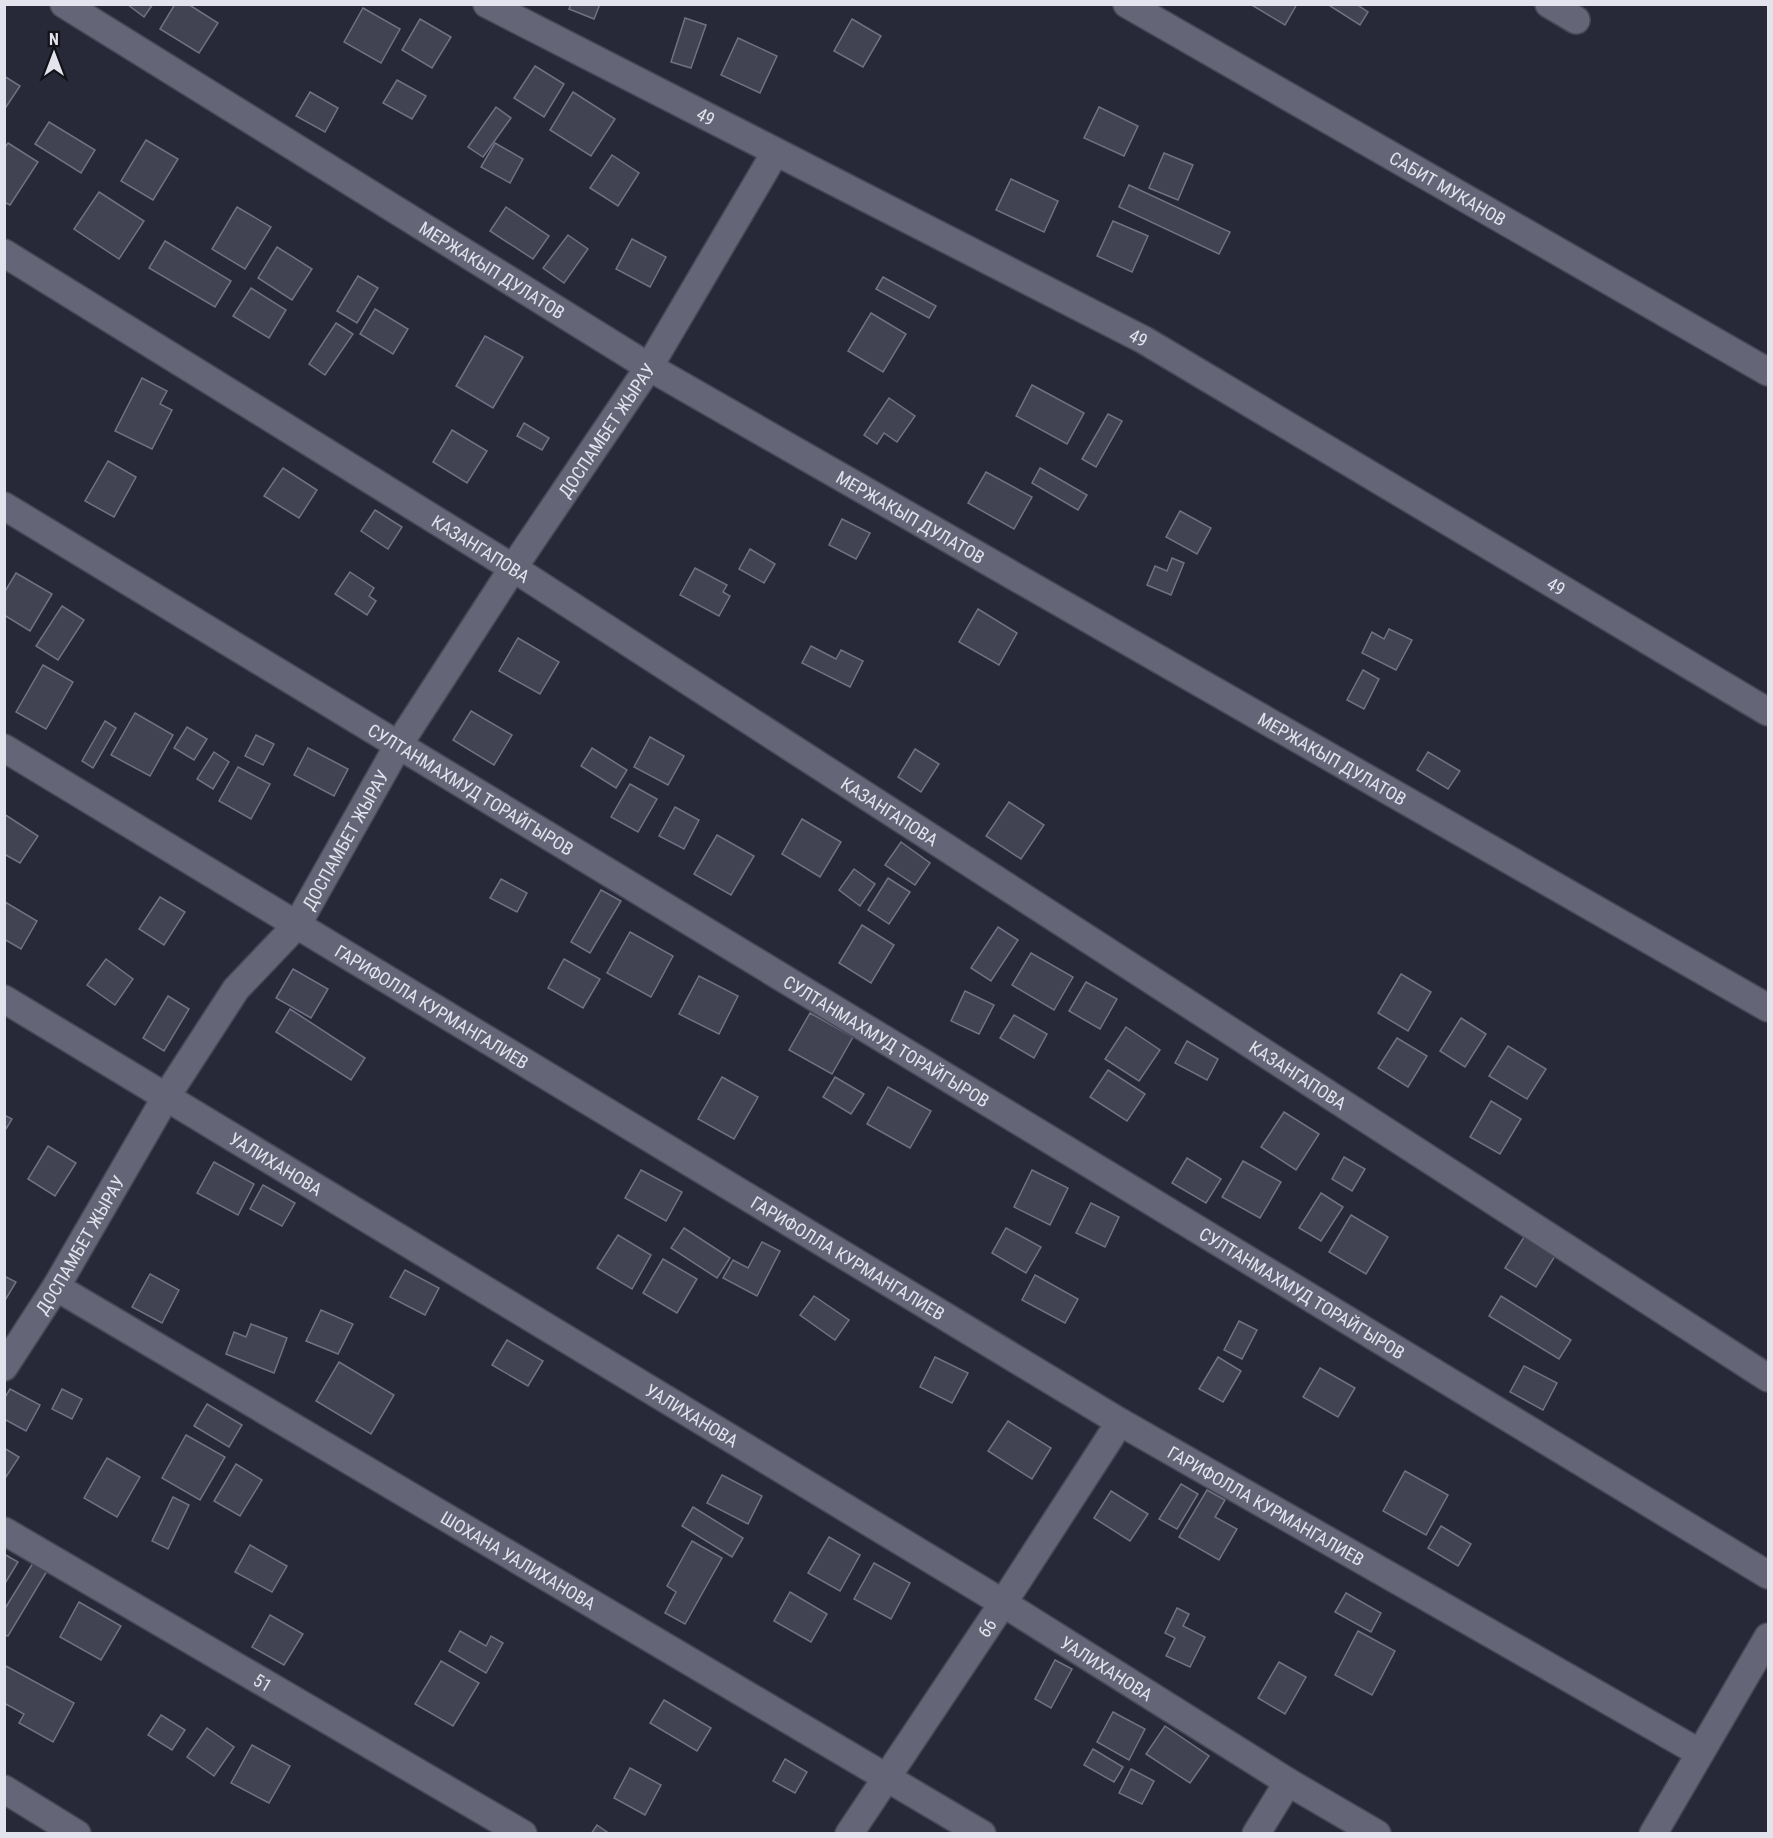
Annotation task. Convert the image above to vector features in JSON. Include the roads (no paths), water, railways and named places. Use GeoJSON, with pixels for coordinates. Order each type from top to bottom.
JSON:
{"type":"FeatureCollection","features":[{"type":"Feature","properties":{"kind":"street","name":"МЕРЖАКЫП ДУЛАТОВ"},"geometry":{"type":"LineString","coordinates":[[64,4],[649,367],[1768,1008]]}},
{"type":"Feature","properties":{"kind":"street","name":"49"},"geometry":{"type":"LineString","coordinates":[[487,4],[1144,340],[1768,712]]}},
{"type":"Feature","properties":{"kind":"street","name":"САБИТ МУКАНОВ"},"geometry":{"type":"LineString","coordinates":[[1127,4],[1768,372]]}},
{"type":"Feature","properties":{"kind":"street"},"geometry":{"type":"LineString","coordinates":[[1549,4],[1576,20]]}},
{"type":"Feature","properties":{"kind":"street","name":"ДОСПАМБЕТ ЖЫРАУ"},"geometry":{"type":"LineString","coordinates":[[4,1367],[56,1287],[166,1097],[236,989],[297,925],[399,744],[513,568],[649,367],[775,153]]}},
{"type":"Feature","properties":{"kind":"street","name":"КАЗАНГАПОВА"},"geometry":{"type":"LineString","coordinates":[[4,253],[513,568],[1768,1378]]}},
{"type":"Feature","properties":{"kind":"street","name":"СУЛТАНМАХМУД ТОРАЙГЫРОВ"},"geometry":{"type":"LineString","coordinates":[[4,506],[1768,1575]]}},
{"type":"Feature","properties":{"kind":"street","name":"ГАРИФОЛЛА КУРМАНГАЛИЕВ"},"geometry":{"type":"LineString","coordinates":[[4,748],[1120,1422],[1700,1753]]}},
{"type":"Feature","properties":{"kind":"street","name":"УАЛИХАНОВА"},"geometry":{"type":"LineString","coordinates":[[4,999],[1004,1603],[1288,1782],[1377,1833]]}},
{"type":"Feature","properties":{"kind":"street","name":"ШОХАНА УАЛИХАНОВА"},"geometry":{"type":"LineString","coordinates":[[56,1287],[982,1833]]}},
{"type":"Feature","properties":{"kind":"street","name":"66"},"geometry":{"type":"LineString","coordinates":[[849,1833],[1004,1603],[1120,1422]]}},
{"type":"Feature","properties":{"kind":"street","name":"51"},"geometry":{"type":"LineString","coordinates":[[4,1531],[523,1833]]}},
{"type":"Feature","properties":{"kind":"street"},"geometry":{"type":"LineString","coordinates":[[1653,1833],[1768,1637]]}},
{"type":"Feature","properties":{"kind":"street"},"geometry":{"type":"LineString","coordinates":[[1256,1833],[1288,1782]]}},
{"type":"Feature","properties":{"kind":"street"},"geometry":{"type":"LineString","coordinates":[[4,1789],[77,1833]]}}]}
